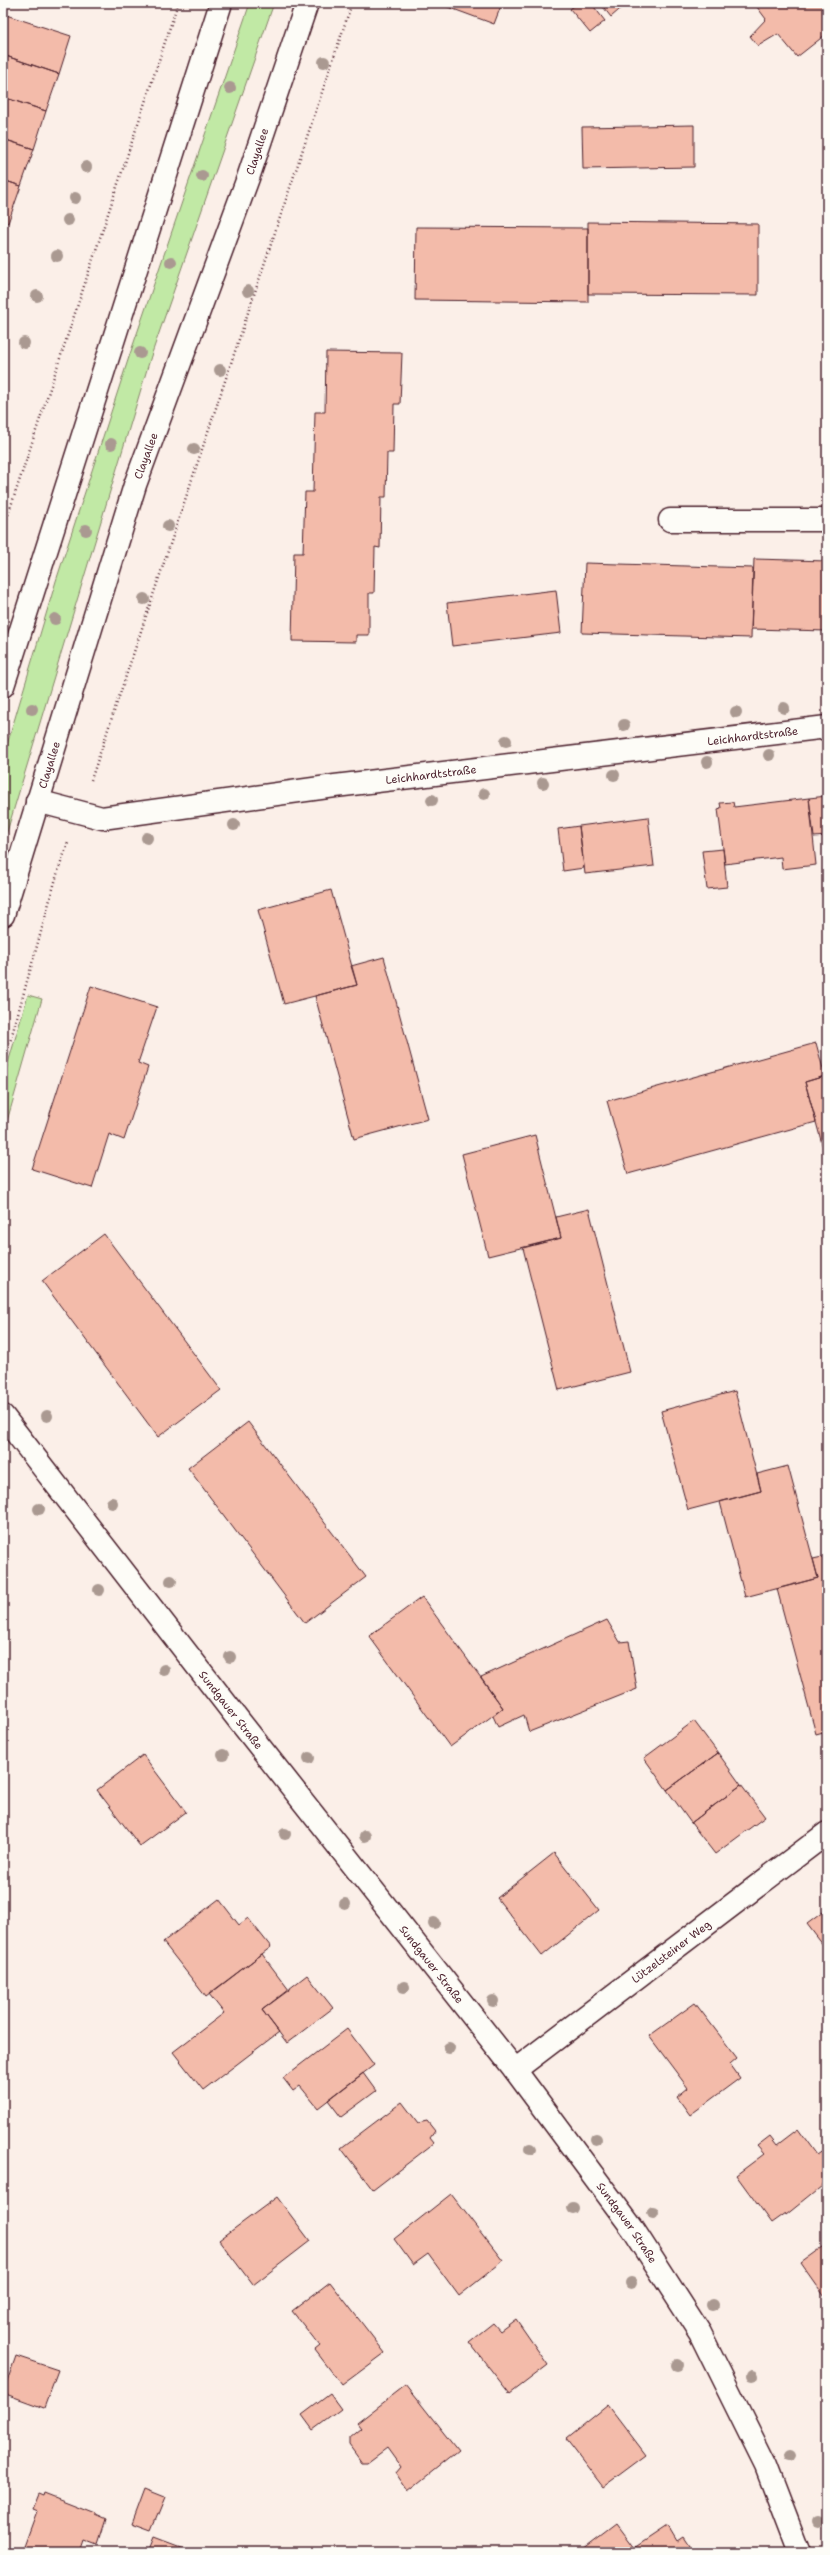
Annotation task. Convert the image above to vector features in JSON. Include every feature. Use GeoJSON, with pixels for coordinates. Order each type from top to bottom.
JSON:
{"type":"FeatureCollection","features":[{"type":"Feature","properties":{"kind":"street"},"geometry":{"type":"LineString","coordinates":[[3,686],[221,3]]}},
{"type":"Feature","properties":{"kind":"street","name":"Clayallee"},"geometry":{"type":"LineString","coordinates":[[3,915],[134,485],[248,178],[307,3]]}},
{"type":"Feature","properties":{"kind":"street"},"geometry":{"type":"LineString","coordinates":[[670,520],[827,520]]}},
{"type":"Feature","properties":{"kind":"street","name":"Leichhardtstraße"},"geometry":{"type":"LineString","coordinates":[[37,801],[102,818],[335,786],[827,726]]}},
{"type":"Feature","properties":{"kind":"street","name":"Sundgauer Straße"},"geometry":{"type":"LineString","coordinates":[[3,1416],[241,1723],[515,2070],[633,2229],[700,2332],[766,2466],[799,2552]]}},
{"type":"Feature","properties":{"kind":"street","name":"Lützelsteiner Weg"},"geometry":{"type":"LineString","coordinates":[[515,2070],[827,1833]]}},
{"type":"Feature","properties":{"kind":"path"},"geometry":{"type":"LineString","coordinates":[[3,530],[178,3]]}},
{"type":"Feature","properties":{"kind":"path"},"geometry":{"type":"LineString","coordinates":[[103,742],[352,3]]}},
{"type":"Feature","properties":{"kind":"path"},"geometry":{"type":"LineString","coordinates":[[3,1067],[58,871]]}},
{"type":"Feature","properties":{"kind":"green space"},"geometry":{"type":"Polygon","coordinates":[[[250,3],[274,3],[151,356],[3,845],[3,758],[56,581],[129,357],[250,3]]]}},
{"type":"Feature","properties":{"kind":"green space"},"geometry":{"type":"Polygon","coordinates":[[[28,995],[42,999],[3,1135],[3,1080],[28,995]]]}},
{"type":"Feature","properties":{"kind":"building"},"geometry":{"type":"Polygon","coordinates":[[[437,3],[502,3],[494,24],[437,3]]]}},
{"type":"Feature","properties":{"kind":"building"},"geometry":{"type":"Polygon","coordinates":[[[578,3],[591,3],[605,21],[590,33],[570,9],[578,3]]]}},
{"type":"Feature","properties":{"kind":"building"},"geometry":{"type":"Polygon","coordinates":[[[600,3],[627,3],[611,17],[600,3]]]}},
{"type":"Feature","properties":{"kind":"building"},"geometry":{"type":"Polygon","coordinates":[[[754,3],[827,3],[827,37],[825,35],[797,57],[778,34],[758,46],[750,36],[766,19],[754,3]]]}},
{"type":"Feature","properties":{"kind":"building"},"geometry":{"type":"Polygon","coordinates":[[[3,14],[71,36],[59,74],[3,55],[3,14]]]}},
{"type":"Feature","properties":{"kind":"building"},"geometry":{"type":"Polygon","coordinates":[[[3,55],[59,74],[46,111],[3,97],[3,55]]]}},
{"type":"Feature","properties":{"kind":"building"},"geometry":{"type":"Polygon","coordinates":[[[3,97],[46,111],[34,149],[3,139],[3,97]]]}},
{"type":"Feature","properties":{"kind":"building"},"geometry":{"type":"Polygon","coordinates":[[[694,125],[694,167],[583,169],[582,127],[694,125]]]}},
{"type":"Feature","properties":{"kind":"building"},"geometry":{"type":"Polygon","coordinates":[[[3,139],[34,149],[21,186],[3,180],[3,139]]]}},
{"type":"Feature","properties":{"kind":"building"},"geometry":{"type":"Polygon","coordinates":[[[3,180],[21,186],[8,223],[3,221],[3,180]]]}},
{"type":"Feature","properties":{"kind":"building"},"geometry":{"type":"Polygon","coordinates":[[[588,222],[758,224],[758,295],[588,294],[588,222]]]}},
{"type":"Feature","properties":{"kind":"building"},"geometry":{"type":"Polygon","coordinates":[[[416,227],[588,228],[588,302],[415,300],[416,227]]]}},
{"type":"Feature","properties":{"kind":"building"},"geometry":{"type":"Polygon","coordinates":[[[326,352],[402,353],[400,404],[394,404],[393,453],[387,453],[386,497],[381,497],[380,548],[375,547],[374,593],[369,593],[369,635],[356,635],[356,642],[292,641],[294,553],[303,553],[305,492],[313,492],[315,412],[325,412],[326,352]]]}},
{"type":"Feature","properties":{"kind":"building"},"geometry":{"type":"Polygon","coordinates":[[[754,559],[827,561],[827,631],[751,629],[754,559]]]}},
{"type":"Feature","properties":{"kind":"building"},"geometry":{"type":"Polygon","coordinates":[[[585,563],[753,568],[751,638],[582,633],[585,563]]]}},
{"type":"Feature","properties":{"kind":"building"},"geometry":{"type":"Polygon","coordinates":[[[556,590],[561,633],[452,646],[447,603],[556,590]]]}},
{"type":"Feature","properties":{"kind":"building"},"geometry":{"type":"Polygon","coordinates":[[[827,796],[827,836],[814,837],[809,798],[827,796]]]}},
{"type":"Feature","properties":{"kind":"building"},"geometry":{"type":"Polygon","coordinates":[[[809,798],[816,865],[782,869],[781,857],[725,864],[718,809],[721,808],[720,803],[733,802],[734,807],[809,798]]]}},
{"type":"Feature","properties":{"kind":"building"},"geometry":{"type":"Polygon","coordinates":[[[648,817],[654,866],[585,874],[579,826],[648,817]]]}},
{"type":"Feature","properties":{"kind":"building"},"geometry":{"type":"Polygon","coordinates":[[[579,826],[584,868],[563,871],[558,829],[579,826]]]}},
{"type":"Feature","properties":{"kind":"building"},"geometry":{"type":"Polygon","coordinates":[[[723,849],[727,887],[707,889],[702,851],[723,849]]]}},
{"type":"Feature","properties":{"kind":"building"},"geometry":{"type":"Polygon","coordinates":[[[331,890],[357,985],[284,1004],[258,910],[331,890]]]}},
{"type":"Feature","properties":{"kind":"building"},"geometry":{"type":"Polygon","coordinates":[[[384,957],[428,1119],[354,1139],[315,996],[357,985],[351,966],[384,957]]]}},
{"type":"Feature","properties":{"kind":"building"},"geometry":{"type":"Polygon","coordinates":[[[91,986],[157,1007],[138,1063],[148,1067],[124,1140],[109,1134],[92,1188],[32,1169],[91,986]]]}},
{"type":"Feature","properties":{"kind":"building"},"geometry":{"type":"Polygon","coordinates":[[[816,1043],[825,1076],[805,1082],[816,1122],[628,1174],[607,1101],[816,1043]]]}},
{"type":"Feature","properties":{"kind":"building"},"geometry":{"type":"Polygon","coordinates":[[[827,1076],[827,1154],[825,1155],[805,1082],[827,1076]]]}},
{"type":"Feature","properties":{"kind":"building"},"geometry":{"type":"Polygon","coordinates":[[[535,1135],[561,1238],[488,1256],[462,1154],[535,1135]]]}},
{"type":"Feature","properties":{"kind":"building"},"geometry":{"type":"Polygon","coordinates":[[[589,1209],[630,1372],[559,1390],[523,1248],[561,1238],[556,1217],[589,1209]]]}},
{"type":"Feature","properties":{"kind":"building"},"geometry":{"type":"Polygon","coordinates":[[[104,1234],[221,1390],[158,1437],[42,1281],[104,1234]]]}},
{"type":"Feature","properties":{"kind":"building"},"geometry":{"type":"Polygon","coordinates":[[[735,1391],[761,1491],[688,1510],[661,1411],[735,1391]]]}},
{"type":"Feature","properties":{"kind":"building"},"geometry":{"type":"Polygon","coordinates":[[[248,1422],[366,1577],[305,1623],[188,1468],[248,1422]]]}},
{"type":"Feature","properties":{"kind":"building"},"geometry":{"type":"Polygon","coordinates":[[[788,1466],[818,1578],[745,1597],[720,1502],[761,1491],[757,1474],[788,1466]]]}},
{"type":"Feature","properties":{"kind":"building"},"geometry":{"type":"Polygon","coordinates":[[[827,1556],[827,1731],[816,1734],[777,1589],[818,1578],[813,1559],[827,1556]]]}},
{"type":"Feature","properties":{"kind":"building"},"geometry":{"type":"Polygon","coordinates":[[[422,1597],[503,1708],[450,1747],[369,1636],[422,1597]]]}},
{"type":"Feature","properties":{"kind":"building"},"geometry":{"type":"Polygon","coordinates":[[[607,1620],[620,1642],[629,1641],[637,1689],[529,1732],[524,1715],[498,1727],[493,1716],[503,1708],[481,1677],[607,1620]]]}},
{"type":"Feature","properties":{"kind":"building"},"geometry":{"type":"Polygon","coordinates":[[[694,1721],[718,1753],[667,1790],[644,1758],[694,1721]]]}},
{"type":"Feature","properties":{"kind":"building"},"geometry":{"type":"Polygon","coordinates":[[[718,1753],[741,1785],[691,1823],[667,1790],[718,1753]]]}},
{"type":"Feature","properties":{"kind":"building"},"geometry":{"type":"Polygon","coordinates":[[[143,1755],[186,1812],[140,1846],[97,1790],[143,1755]]]}},
{"type":"Feature","properties":{"kind":"building"},"geometry":{"type":"Polygon","coordinates":[[[741,1785],[765,1817],[715,1854],[691,1823],[741,1785]]]}},
{"type":"Feature","properties":{"kind":"building"},"geometry":{"type":"Polygon","coordinates":[[[554,1853],[599,1910],[542,1956],[497,1898],[554,1853]]]}},
{"type":"Feature","properties":{"kind":"building"},"geometry":{"type":"Polygon","coordinates":[[[219,1899],[239,1925],[248,1918],[271,1947],[206,1997],[163,1942],[219,1899]]]}},
{"type":"Feature","properties":{"kind":"building"},"geometry":{"type":"Polygon","coordinates":[[[827,1909],[827,1943],[823,1945],[807,1924],[827,1909]]]}},
{"type":"Feature","properties":{"kind":"building"},"geometry":{"type":"Polygon","coordinates":[[[262,1954],[289,1990],[262,2010],[279,2032],[203,2090],[173,2052],[224,2013],[209,1994],[262,1954]]]}},
{"type":"Feature","properties":{"kind":"building"},"geometry":{"type":"Polygon","coordinates":[[[307,1975],[333,2008],[287,2043],[262,2010],[307,1975]]]}},
{"type":"Feature","properties":{"kind":"building"},"geometry":{"type":"Polygon","coordinates":[[[695,2003],[737,2058],[730,2064],[740,2078],[690,2115],[677,2097],[688,2088],[649,2036],[695,2003]]]}},
{"type":"Feature","properties":{"kind":"building"},"geometry":{"type":"Polygon","coordinates":[[[347,2029],[374,2065],[318,2108],[300,2086],[293,2091],[283,2078],[347,2029]]]}},
{"type":"Feature","properties":{"kind":"building"},"geometry":{"type":"Polygon","coordinates":[[[363,2073],[376,2091],[341,2117],[328,2100],[363,2073]]]}},
{"type":"Feature","properties":{"kind":"building"},"geometry":{"type":"Polygon","coordinates":[[[402,2102],[418,2123],[427,2121],[435,2131],[430,2138],[434,2143],[373,2190],[341,2148],[402,2102]]]}},
{"type":"Feature","properties":{"kind":"building"},"geometry":{"type":"Polygon","coordinates":[[[798,2129],[817,2155],[827,2148],[827,2182],[786,2215],[785,2213],[771,2223],[736,2175],[764,2154],[757,2146],[770,2136],[777,2145],[798,2129]]]}},
{"type":"Feature","properties":{"kind":"building"},"geometry":{"type":"Polygon","coordinates":[[[451,2194],[503,2261],[459,2296],[428,2254],[413,2265],[394,2239],[451,2194]]]}},
{"type":"Feature","properties":{"kind":"building"},"geometry":{"type":"Polygon","coordinates":[[[277,2197],[310,2241],[253,2285],[219,2240],[277,2197]]]}},
{"type":"Feature","properties":{"kind":"building"},"geometry":{"type":"Polygon","coordinates":[[[827,2244],[827,2300],[801,2263],[827,2244]]]}},
{"type":"Feature","properties":{"kind":"building"},"geometry":{"type":"Polygon","coordinates":[[[330,2282],[385,2353],[342,2385],[315,2350],[320,2346],[292,2311],[330,2282]]]}},
{"type":"Feature","properties":{"kind":"building"},"geometry":{"type":"Polygon","coordinates":[[[516,2319],[548,2365],[510,2394],[469,2342],[493,2323],[500,2331],[516,2319]]]}},
{"type":"Feature","properties":{"kind":"building"},"geometry":{"type":"Polygon","coordinates":[[[16,2356],[58,2370],[44,2408],[3,2393],[16,2356]]]}},
{"type":"Feature","properties":{"kind":"building"},"geometry":{"type":"Polygon","coordinates":[[[406,2385],[458,2451],[408,2491],[395,2472],[400,2466],[387,2448],[367,2463],[362,2463],[349,2445],[349,2438],[361,2428],[357,2423],[406,2385]]]}},
{"type":"Feature","properties":{"kind":"building"},"geometry":{"type":"Polygon","coordinates":[[[330,2394],[341,2409],[313,2430],[302,2415],[330,2394]]]}},
{"type":"Feature","properties":{"kind":"building"},"geometry":{"type":"Polygon","coordinates":[[[608,2405],[646,2455],[603,2487],[566,2439],[608,2405]]]}},
{"type":"Feature","properties":{"kind":"building"},"geometry":{"type":"Polygon","coordinates":[[[145,2489],[165,2497],[151,2531],[132,2524],[145,2489]]]}},
{"type":"Feature","properties":{"kind":"building"},"geometry":{"type":"Polygon","coordinates":[[[44,2493],[95,2513],[95,2515],[106,2520],[98,2545],[85,2540],[81,2552],[22,2552],[37,2511],[32,2509],[38,2494],[43,2496],[44,2493]]]}},
{"type":"Feature","properties":{"kind":"building"},"geometry":{"type":"Polygon","coordinates":[[[617,2524],[635,2548],[628,2552],[586,2552],[584,2549],[617,2524]]]}},
{"type":"Feature","properties":{"kind":"building"},"geometry":{"type":"Polygon","coordinates":[[[667,2526],[676,2541],[682,2537],[692,2552],[628,2552],[667,2526]]]}},
{"type":"Feature","properties":{"kind":"building"},"geometry":{"type":"Polygon","coordinates":[[[155,2537],[195,2552],[149,2552],[155,2537]]]}}]}
